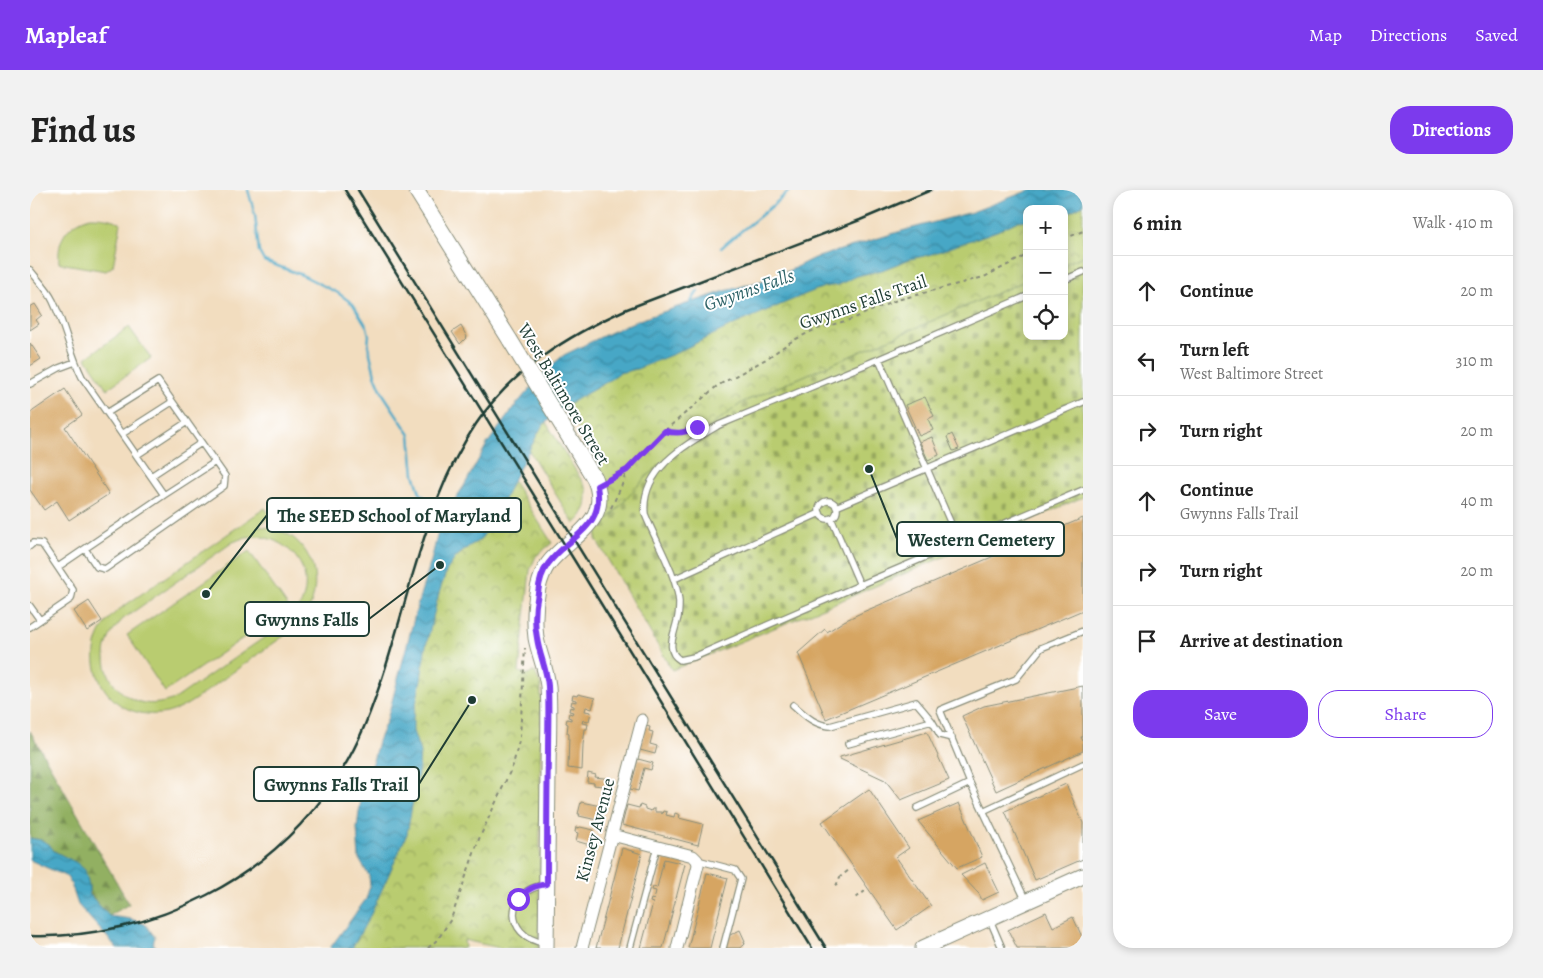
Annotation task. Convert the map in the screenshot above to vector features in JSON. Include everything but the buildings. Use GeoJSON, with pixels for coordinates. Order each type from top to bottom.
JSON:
{"type":"FeatureCollection","features":[{"type":"Feature","properties":{"kind":"main road","name":"West Baltimore Street"},"geometry":{"type":"LineString","coordinates":[[416,190],[596,482],[599,496],[595,516],[589,526],[556,554],[547,566],[541,578],[537,598],[536,638],[548,685],[546,946]]}},
{"type":"Feature","properties":{"kind":"main road"},"geometry":{"type":"LineString","coordinates":[[923,948],[1083,876]]}},
{"type":"Feature","properties":{"kind":"street","name":"Kinsey Avenue"},"geometry":{"type":"LineString","coordinates":[[582,948],[642,720]]}},
{"type":"Feature","properties":{"kind":"street"},"geometry":{"type":"LineString","coordinates":[[612,835],[694,856],[697,860],[698,865],[676,948]]}},
{"type":"Feature","properties":{"kind":"lane"},"geometry":{"type":"LineString","coordinates":[[30,270],[53,300],[82,377],[164,495]]}},
{"type":"Feature","properties":{"kind":"lane"},"geometry":{"type":"LineString","coordinates":[[1068,278],[1083,272]]}},
{"type":"Feature","properties":{"kind":"lane"},"geometry":{"type":"LineString","coordinates":[[1023,298],[742,414],[708,431],[671,457],[658,470],[645,493],[644,504],[645,514],[674,578],[679,598],[679,610],[671,646],[675,657],[680,660],[694,657],[1083,490]]}},
{"type":"Feature","properties":{"kind":"lane"},"geometry":{"type":"LineString","coordinates":[[878,359],[960,542]]}},
{"type":"Feature","properties":{"kind":"lane"},"geometry":{"type":"LineString","coordinates":[[30,384],[59,368],[75,362]]}},
{"type":"Feature","properties":{"kind":"lane"},"geometry":{"type":"LineString","coordinates":[[85,549],[97,567],[105,569],[224,486],[225,476],[158,381],[107,413]]}},
{"type":"Feature","properties":{"kind":"lane"},"geometry":{"type":"LineString","coordinates":[[122,434],[172,402]]}},
{"type":"Feature","properties":{"kind":"lane"},"geometry":{"type":"LineString","coordinates":[[836,507],[1083,402]]}},
{"type":"Feature","properties":{"kind":"lane"},"geometry":{"type":"LineString","coordinates":[[136,455],[187,422]]}},
{"type":"Feature","properties":{"kind":"lane"},"geometry":{"type":"LineString","coordinates":[[151,476],[201,443]]}},
{"type":"Feature","properties":{"kind":"lane"},"geometry":{"type":"LineString","coordinates":[[58,567],[215,462]]}},
{"type":"Feature","properties":{"kind":"lane"},"geometry":{"type":"LineString","coordinates":[[829,501],[834,503],[836,511],[835,515],[831,518],[823,517],[820,513],[821,504],[829,501]]}},
{"type":"Feature","properties":{"kind":"lane"},"geometry":{"type":"LineString","coordinates":[[674,578],[820,513]]}},
{"type":"Feature","properties":{"kind":"lane"},"geometry":{"type":"LineString","coordinates":[[831,518],[860,585]]}},
{"type":"Feature","properties":{"kind":"lane"},"geometry":{"type":"LineString","coordinates":[[30,546],[33,543],[42,544],[73,590],[71,599],[30,627]]}},
{"type":"Feature","properties":{"kind":"lane"},"geometry":{"type":"LineString","coordinates":[[30,606],[40,620]]}},
{"type":"Feature","properties":{"kind":"lane"},"geometry":{"type":"LineString","coordinates":[[1026,901],[970,783],[940,710],[1016,680],[1041,648],[1083,630]]}},
{"type":"Feature","properties":{"kind":"lane"},"geometry":{"type":"LineString","coordinates":[[793,705],[810,720],[820,725],[830,726],[916,702],[932,721],[940,735],[952,738]]}},
{"type":"Feature","properties":{"kind":"lane"},"geometry":{"type":"LineString","coordinates":[[848,744],[932,721]]}},
{"type":"Feature","properties":{"kind":"lane"},"geometry":{"type":"LineString","coordinates":[[983,811],[1083,764]]}},
{"type":"Feature","properties":{"kind":"lane"},"geometry":{"type":"LineString","coordinates":[[917,808],[970,783]]}},
{"type":"Feature","properties":{"kind":"lane"},"geometry":{"type":"LineString","coordinates":[[630,948],[657,846]]}},
{"type":"Feature","properties":{"kind":"lane"},"geometry":{"type":"LineString","coordinates":[[697,860],[735,870],[741,879],[723,948]]}},
{"type":"Feature","properties":{"kind":"lane"},"geometry":{"type":"LineString","coordinates":[[546,946],[520,932],[515,922],[515,909],[518,899],[526,891],[534,886],[547,884]]}},
{"type":"Feature","properties":{"kind":"lane"},"geometry":{"type":"LineString","coordinates":[[989,918],[1002,948]]}},
{"type":"Feature","properties":{"kind":"path"},"geometry":{"type":"LineString","coordinates":[[1068,237],[1083,231]]}},
{"type":"Feature","properties":{"kind":"path","name":"Gwynns Falls Trail"},"geometry":{"type":"LineString","coordinates":[[596,482],[627,470],[665,431],[717,386],[766,359],[792,341],[814,330],[852,318],[897,300],[984,277],[1023,257]]}},
{"type":"Feature","properties":{"kind":"path"},"geometry":{"type":"LineString","coordinates":[[665,431],[676,433],[688,432],[697,427],[705,427],[708,431]]}},
{"type":"Feature","properties":{"kind":"path"},"geometry":{"type":"LineString","coordinates":[[428,948],[438,939],[451,919],[479,840],[513,765],[520,737],[525,649]]}},
{"type":"Feature","properties":{"kind":"path"},"geometry":{"type":"LineString","coordinates":[[836,886],[840,877],[850,869]]}},
{"type":"Feature","properties":{"kind":"path"},"geometry":{"type":"LineString","coordinates":[[856,898],[865,891]]}},
{"type":"Feature","properties":{"kind":"green space"},"geometry":{"type":"Polygon","coordinates":[[[1083,190],[1083,256],[1068,262],[1068,205],[1037,205],[1083,190]]]}},
{"type":"Feature","properties":{"kind":"green space"},"geometry":{"type":"Polygon","coordinates":[[[1023,210],[1023,282],[743,402],[666,459],[644,479],[597,532],[594,530],[606,513],[608,502],[607,491],[599,469],[600,465],[552,386],[676,324],[1023,210]]]}},
{"type":"Feature","properties":{"kind":"green space"},"geometry":{"type":"Polygon","coordinates":[[[90,217],[106,218],[121,223],[113,266],[106,271],[59,263],[60,247],[65,234],[75,224],[90,217]]]}},
{"type":"Feature","properties":{"kind":"green space"},"geometry":{"type":"Polygon","coordinates":[[[1083,256],[1083,497],[852,596],[672,670],[596,539],[597,532],[644,479],[666,459],[743,402],[1023,282],[1023,340],[1068,340],[1068,262],[1083,256]]]}},
{"type":"Feature","properties":{"kind":"green space"},"geometry":{"type":"Polygon","coordinates":[[[129,327],[151,358],[107,389],[86,358],[129,327]]]}},
{"type":"Feature","properties":{"kind":"green space"},"geometry":{"type":"Polygon","coordinates":[[[536,406],[587,489],[585,509],[582,516],[574,524],[514,426],[536,406]]]}},
{"type":"Feature","properties":{"kind":"green space"},"geometry":{"type":"Polygon","coordinates":[[[503,465],[552,543],[536,556],[530,570],[519,672],[529,675],[535,672],[541,686],[539,948],[500,948],[464,940],[465,948],[341,948],[381,881],[401,714],[430,591],[503,465]]]}},
{"type":"Feature","properties":{"kind":"green space"},"geometry":{"type":"Polygon","coordinates":[[[265,508],[271,516],[258,526],[280,531],[294,538],[306,552],[314,573],[315,584],[310,607],[297,627],[196,699],[167,713],[144,714],[127,709],[113,699],[105,690],[100,680],[95,661],[96,645],[106,623],[117,611],[265,508]],[[257,536],[246,537],[233,542],[123,619],[108,641],[105,661],[107,671],[112,680],[125,695],[148,704],[175,699],[291,619],[300,606],[305,593],[305,579],[302,567],[295,556],[285,547],[272,540],[257,536]]]}},
{"type":"Feature","properties":{"kind":"green space"},"geometry":{"type":"Polygon","coordinates":[[[249,551],[288,607],[165,692],[127,635],[249,551]]]}},
{"type":"Feature","properties":{"kind":"green space"},"geometry":{"type":"Polygon","coordinates":[[[30,731],[129,904],[109,916],[89,894],[89,885],[64,857],[41,840],[30,838],[30,731]]]}},
{"type":"Feature","properties":{"kind":"water","name":"Gwynns Falls"},"geometry":{"type":"Polygon","coordinates":[[[1030,190],[1083,190],[1083,205],[1068,213],[1068,205],[1023,205],[1023,220],[929,255],[857,276],[838,285],[824,287],[731,326],[676,353],[637,369],[619,373],[568,404],[542,426],[510,486],[496,518],[480,540],[456,557],[447,570],[439,593],[425,650],[413,718],[413,731],[420,752],[407,834],[371,914],[352,948],[330,948],[366,899],[370,886],[369,876],[359,859],[357,828],[362,794],[369,777],[378,741],[387,720],[441,520],[464,486],[487,444],[515,406],[546,370],[564,355],[636,321],[784,273],[812,259],[898,232],[972,212],[1030,190]]]}},
{"type":"Feature","properties":{"kind":"water"},"geometry":{"type":"Polygon","coordinates":[[[30,838],[49,844],[54,851],[77,863],[85,870],[89,894],[109,916],[131,919],[145,924],[155,937],[153,943],[156,948],[117,948],[78,905],[67,877],[30,860],[30,838]]]}},
{"type":"Feature","properties":{"kind":"waterway"},"geometry":{"type":"LineString","coordinates":[[248,190],[255,215],[259,252],[264,261],[302,275],[338,293],[353,304],[367,327],[369,335],[368,345],[375,375],[383,394],[410,435],[414,474],[420,493],[425,498]]}},
{"type":"Feature","properties":{"kind":"waterway"},"geometry":{"type":"LineString","coordinates":[[721,248],[790,190]]}},
{"type":"Feature","properties":{"kind":"waterway"},"geometry":{"type":"LineString","coordinates":[[691,302],[698,291]]}},
{"type":"Feature","properties":{"kind":"waterway"},"geometry":{"type":"LineString","coordinates":[[442,508],[450,511]]}},
{"type":"Feature","properties":{"kind":"railway"},"geometry":{"type":"LineString","coordinates":[[345,190],[812,948]]}},
{"type":"Feature","properties":{"kind":"railway"},"geometry":{"type":"LineString","coordinates":[[358,190],[826,948]]}},
{"type":"Feature","properties":{"kind":"railway"},"geometry":{"type":"LineString","coordinates":[[30,936],[53,936],[99,931],[121,927],[165,914],[207,895],[232,881],[256,864],[300,825],[337,779],[364,727],[384,672],[430,519],[454,461],[464,442],[490,405],[524,371],[543,356],[584,330],[627,309],[860,220],[931,190]]}},
{"type":"Feature","properties":{"kind":"place","name":"Western Cemetery"},"geometry":{"type":"Point","coordinates":[869,469]}},
{"type":"Feature","properties":{"kind":"place","name":"Gwynns Falls"},"geometry":{"type":"Point","coordinates":[440,565]}},
{"type":"Feature","properties":{"kind":"place","name":"The SEED School of Maryland"},"geometry":{"type":"Point","coordinates":[206,594]}},
{"type":"Feature","properties":{"kind":"place","name":"Gwynns Falls Trail"},"geometry":{"type":"Point","coordinates":[472,700]}},
{"type":"Feature","properties":{"kind":"route"},"geometry":{"type":"LineString","coordinates":[[518,899],[534,886],[547,884],[548,685],[536,638],[535,620],[541,578],[556,554],[589,526],[598,506],[597,486],[627,470],[665,431],[676,433],[688,432],[697,427]]}}]}
